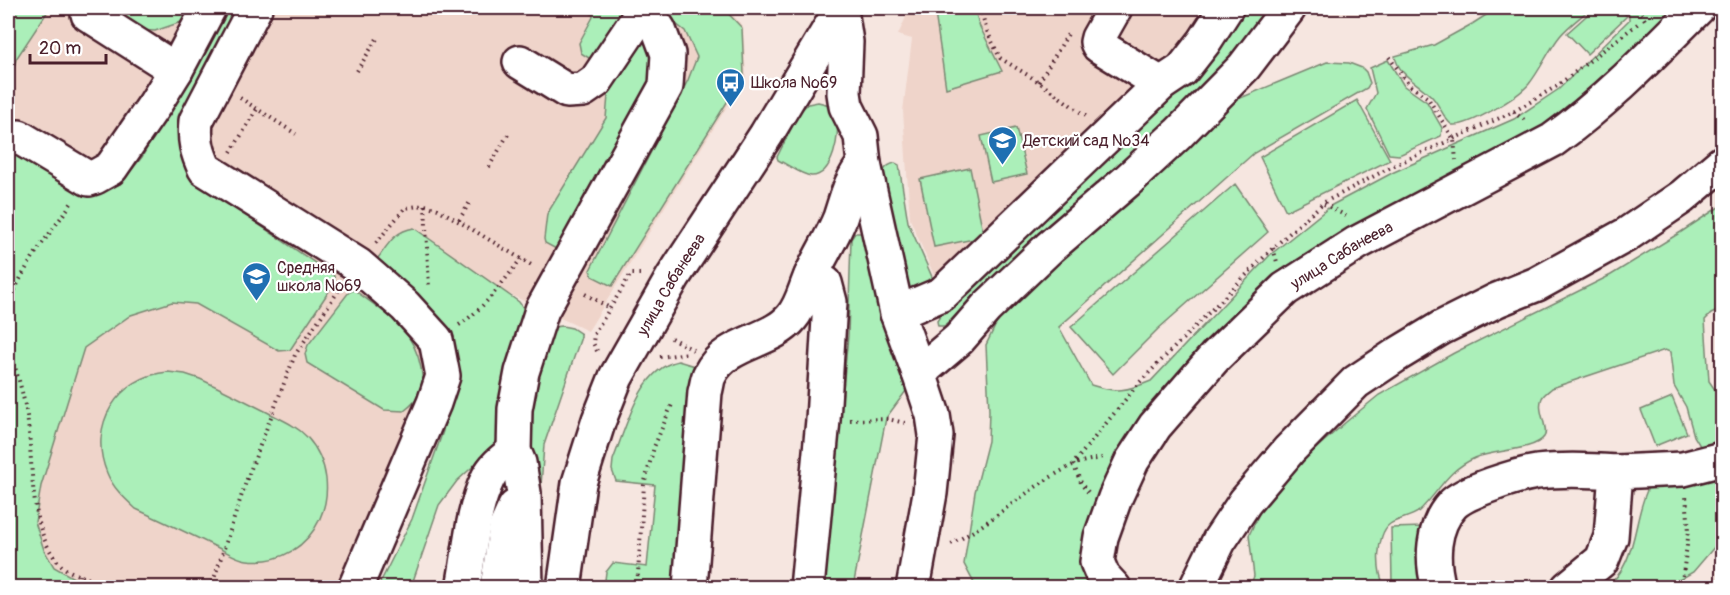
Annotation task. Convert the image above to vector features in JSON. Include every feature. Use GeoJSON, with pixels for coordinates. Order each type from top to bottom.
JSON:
{"type":"FeatureCollection","features":[{"type":"Feature","properties":{"kind":"street"},"geometry":{"type":"LineString","coordinates":[[19,137],[89,179],[111,168],[176,70],[209,8]]}},
{"type":"Feature","properties":{"kind":"street"},"geometry":{"type":"LineString","coordinates":[[255,8],[196,122],[194,136],[197,153],[205,169],[358,266],[405,306],[436,340],[443,376],[434,404],[355,588]]}},
{"type":"Feature","properties":{"kind":"street"},"geometry":{"type":"LineString","coordinates":[[520,62],[567,91],[583,90],[596,81],[645,8],[660,30],[668,54],[666,86],[542,310],[522,372],[515,409],[514,451],[519,463],[524,493],[526,588]]}},
{"type":"Feature","properties":{"kind":"street"},"geometry":{"type":"LineString","coordinates":[[843,8],[846,42],[844,100],[861,136],[864,164],[897,313],[933,415],[936,435],[930,493],[913,588]]}},
{"type":"Feature","properties":{"kind":"street","name":"улица Сабанеева"},"geometry":{"type":"LineString","coordinates":[[564,588],[579,483],[599,420],[616,377],[673,277],[766,135],[843,8]]}},
{"type":"Feature","properties":{"kind":"street"},"geometry":{"type":"LineString","coordinates":[[1116,8],[1098,38],[1099,46],[1161,84]]}},
{"type":"Feature","properties":{"kind":"street"},"geometry":{"type":"LineString","coordinates":[[897,313],[942,294],[1161,84],[1182,70],[1226,8]]}},
{"type":"Feature","properties":{"kind":"street"},"geometry":{"type":"LineString","coordinates":[[919,374],[958,339],[986,308],[1050,246],[1178,134],[1244,67],[1289,8]]}},
{"type":"Feature","properties":{"kind":"street","name":"улица Сабанеева"},"geometry":{"type":"LineString","coordinates":[[1114,588],[1103,576],[1097,562],[1101,537],[1115,498],[1132,461],[1155,426],[1215,357],[1285,289],[1357,243],[1553,140],[1578,122],[1698,8]]}},
{"type":"Feature","properties":{"kind":"street"},"geometry":{"type":"LineString","coordinates":[[88,14],[176,70]]}},
{"type":"Feature","properties":{"kind":"street"},"geometry":{"type":"LineString","coordinates":[[690,588],[705,392],[709,375],[717,363],[735,349],[778,330],[798,309],[811,276],[839,219],[850,184],[864,164]]}},
{"type":"Feature","properties":{"kind":"street"},"geometry":{"type":"LineString","coordinates":[[1196,588],[1219,541],[1245,502],[1289,450],[1356,382],[1441,328],[1497,300],[1537,284],[1626,235],[1682,196],[1722,164]]}},
{"type":"Feature","properties":{"kind":"street"},"geometry":{"type":"LineString","coordinates":[[807,588],[823,420],[830,302],[825,284],[811,276]]}},
{"type":"Feature","properties":{"kind":"street"},"geometry":{"type":"LineString","coordinates":[[463,588],[478,506],[489,477],[502,460],[514,451]]}},
{"type":"Feature","properties":{"kind":"street"},"geometry":{"type":"LineString","coordinates":[[1439,588],[1436,576],[1435,541],[1441,519],[1453,503],[1471,492],[1536,472],[1683,469],[1722,459]]}},
{"type":"Feature","properties":{"kind":"street"},"geometry":{"type":"LineString","coordinates":[[1568,588],[1602,560],[1611,537],[1616,472]]}},
{"type":"Feature","properties":{"kind":"street"},"geometry":{"type":"LineString","coordinates":[[497,588],[506,527],[511,513],[524,493]]}},
{"type":"Feature","properties":{"kind":"path"},"geometry":{"type":"LineString","coordinates":[[980,8],[987,31],[1000,58],[1039,82],[1067,104]]}},
{"type":"Feature","properties":{"kind":"path"},"geometry":{"type":"LineString","coordinates":[[1638,8],[1644,19]]}},
{"type":"Feature","properties":{"kind":"path"},"geometry":{"type":"LineString","coordinates":[[1073,464],[1138,384],[1273,248],[1323,203],[1395,165],[1513,112],[1557,86],[1650,13]]}},
{"type":"Feature","properties":{"kind":"path"},"geometry":{"type":"LineString","coordinates":[[1039,82],[1072,26]]}},
{"type":"Feature","properties":{"kind":"path"},"geometry":{"type":"LineString","coordinates":[[357,71],[378,37]]}},
{"type":"Feature","properties":{"kind":"path"},"geometry":{"type":"LineString","coordinates":[[1389,57],[1409,85],[1428,98],[1454,140]]}},
{"type":"Feature","properties":{"kind":"path"},"geometry":{"type":"LineString","coordinates":[[216,83],[296,134]]}},
{"type":"Feature","properties":{"kind":"path"},"geometry":{"type":"LineString","coordinates":[[489,167],[510,131]]}},
{"type":"Feature","properties":{"kind":"path"},"geometry":{"type":"LineString","coordinates":[[8,308],[14,289],[27,267],[89,179]]}},
{"type":"Feature","properties":{"kind":"path"},"geometry":{"type":"LineString","coordinates":[[459,220],[470,202]]}},
{"type":"Feature","properties":{"kind":"path"},"geometry":{"type":"LineString","coordinates":[[425,205],[429,289]]}},
{"type":"Feature","properties":{"kind":"path"},"geometry":{"type":"LineString","coordinates":[[358,266],[405,208],[425,205],[438,208],[520,259],[490,298],[470,318],[436,340]]}},
{"type":"Feature","properties":{"kind":"path"},"geometry":{"type":"LineString","coordinates":[[599,355],[593,343],[594,334],[631,274]]}},
{"type":"Feature","properties":{"kind":"path"},"geometry":{"type":"LineString","coordinates":[[581,291],[610,308]]}},
{"type":"Feature","properties":{"kind":"path"},"geometry":{"type":"LineString","coordinates":[[211,588],[247,479],[295,355],[335,294]]}},
{"type":"Feature","properties":{"kind":"path"},"geometry":{"type":"LineString","coordinates":[[8,346],[18,373],[27,417],[35,504],[48,546],[62,566],[122,588]]}},
{"type":"Feature","properties":{"kind":"path"},"geometry":{"type":"LineString","coordinates":[[652,358],[695,352]]}},
{"type":"Feature","properties":{"kind":"path"},"geometry":{"type":"LineString","coordinates":[[637,588],[645,486],[654,447],[668,413]]}},
{"type":"Feature","properties":{"kind":"path"},"geometry":{"type":"LineString","coordinates":[[823,420],[888,419]]}},
{"type":"Feature","properties":{"kind":"path"},"geometry":{"type":"LineString","coordinates":[[966,536],[1042,482],[1073,464],[1108,456]]}},
{"type":"Feature","properties":{"kind":"path"},"geometry":{"type":"LineString","coordinates":[[1682,588],[1689,531],[1683,469]]}},
{"type":"Feature","properties":{"kind":"path"},"geometry":{"type":"LineString","coordinates":[[77,588],[79,574]]}},
{"type":"Feature","properties":{"kind":"shaded area","name":"Средняя школа №69"},"geometry":{"type":"Polygon","coordinates":[[[30,8],[726,8],[743,26],[746,76],[588,331],[509,294],[367,587],[48,587],[8,453],[8,80],[30,8]]]}},
{"type":"Feature","properties":{"kind":"shaded area","name":"Детский сад №34"},"geometry":{"type":"Polygon","coordinates":[[[910,8],[1239,8],[942,294],[910,219],[903,111],[912,39],[898,35],[910,8]]]}},
{"type":"Feature","properties":{"kind":"green space"},"geometry":{"type":"Polygon","coordinates":[[[8,8],[50,8],[16,59],[8,93],[8,8]]]}},
{"type":"Feature","properties":{"kind":"green space"},"geometry":{"type":"Polygon","coordinates":[[[100,8],[196,8],[184,21],[155,31],[138,30],[100,8]]]}},
{"type":"Feature","properties":{"kind":"green space"},"geometry":{"type":"Polygon","coordinates":[[[222,8],[244,8],[183,133],[186,167],[197,182],[334,276],[335,282],[290,350],[279,351],[196,304],[172,302],[131,315],[84,348],[41,486],[35,522],[44,550],[54,567],[79,581],[101,587],[8,587],[8,137],[92,193],[120,184],[142,157],[222,8]]]}},
{"type":"Feature","properties":{"kind":"green space"},"geometry":{"type":"Polygon","coordinates":[[[591,8],[628,8],[592,60],[581,53],[579,43],[593,17],[591,8]]]}},
{"type":"Feature","properties":{"kind":"green space"},"geometry":{"type":"Polygon","coordinates":[[[655,8],[723,8],[742,28],[744,75],[612,286],[592,276],[590,270],[688,80],[697,57],[685,31],[655,8]]]}},
{"type":"Feature","properties":{"kind":"green space"},"geometry":{"type":"Polygon","coordinates":[[[946,8],[974,8],[980,27],[1002,71],[946,88],[935,13],[946,8]]]}},
{"type":"Feature","properties":{"kind":"green space"},"geometry":{"type":"Polygon","coordinates":[[[1241,8],[1275,8],[1204,94],[1060,217],[949,322],[944,326],[938,326],[937,321],[940,316],[1201,71],[1241,8]]]}},
{"type":"Feature","properties":{"kind":"green space"},"geometry":{"type":"Polygon","coordinates":[[[1497,8],[1591,8],[1560,36],[1523,90],[1481,116],[1452,125],[1433,98],[1405,74],[1395,56],[1434,45],[1497,8]]]}},
{"type":"Feature","properties":{"kind":"green space"},"geometry":{"type":"Polygon","coordinates":[[[1595,8],[1619,8],[1627,16],[1587,54],[1567,33],[1595,8]]]}},
{"type":"Feature","properties":{"kind":"green space"},"geometry":{"type":"Polygon","coordinates":[[[1622,8],[1683,8],[1574,120],[1457,185],[1160,399],[1095,587],[976,587],[964,564],[975,492],[988,441],[986,345],[999,318],[1047,267],[1231,102],[1327,62],[1349,63],[1362,68],[1370,83],[1367,88],[1254,153],[1059,327],[1091,385],[1121,390],[1151,381],[1270,255],[1332,205],[1394,172],[1514,119],[1559,89],[1629,20],[1629,14],[1622,8]]]}},
{"type":"Feature","properties":{"kind":"green space"},"geometry":{"type":"Polygon","coordinates":[[[648,27],[654,76],[558,250],[545,243],[547,214],[606,118],[609,84],[648,27]]]}},
{"type":"Feature","properties":{"kind":"green space"},"geometry":{"type":"Polygon","coordinates":[[[1388,60],[1404,86],[1427,102],[1442,128],[1441,136],[1399,155],[1389,154],[1367,109],[1376,93],[1370,68],[1388,60]]]}},
{"type":"Feature","properties":{"kind":"green space"},"geometry":{"type":"Polygon","coordinates":[[[1357,100],[1390,160],[1286,211],[1260,157],[1357,100]]]}},
{"type":"Feature","properties":{"kind":"green space"},"geometry":{"type":"Polygon","coordinates":[[[818,102],[830,105],[836,116],[837,134],[830,162],[819,174],[811,176],[794,169],[778,160],[777,157],[800,111],[808,104],[818,102]]]}},
{"type":"Feature","properties":{"kind":"green space"},"geometry":{"type":"Polygon","coordinates":[[[1016,128],[1027,174],[991,182],[981,136],[1016,128]]]}},
{"type":"Feature","properties":{"kind":"green space"},"geometry":{"type":"Polygon","coordinates":[[[895,163],[899,165],[908,222],[936,286],[905,296],[879,188],[885,169],[895,163]]]}},
{"type":"Feature","properties":{"kind":"green space"},"geometry":{"type":"Polygon","coordinates":[[[970,168],[984,237],[934,247],[920,179],[970,168]]]}},
{"type":"Feature","properties":{"kind":"green space"},"geometry":{"type":"Polygon","coordinates":[[[1235,184],[1268,232],[1158,329],[1113,374],[1071,327],[1235,184]]]}},
{"type":"Feature","properties":{"kind":"green space"},"geometry":{"type":"Polygon","coordinates":[[[1722,205],[1722,309],[1705,320],[1709,381],[1722,400],[1722,447],[1709,451],[1700,446],[1694,436],[1686,407],[1674,386],[1670,352],[1665,350],[1552,388],[1543,397],[1541,403],[1545,434],[1539,442],[1522,448],[1482,455],[1465,463],[1450,475],[1419,511],[1390,524],[1382,536],[1379,555],[1380,574],[1386,587],[1250,587],[1254,576],[1249,535],[1263,505],[1303,460],[1379,395],[1454,353],[1611,275],[1722,205]]]}},
{"type":"Feature","properties":{"kind":"green space"},"geometry":{"type":"Polygon","coordinates":[[[414,228],[519,302],[528,322],[500,442],[457,481],[439,505],[411,587],[378,587],[412,519],[443,431],[454,375],[380,268],[378,258],[389,243],[402,232],[414,228]]]}},
{"type":"Feature","properties":{"kind":"green space"},"geometry":{"type":"Polygon","coordinates":[[[855,233],[863,233],[906,380],[906,391],[886,418],[853,587],[824,588],[848,336],[851,239],[855,233]]]}},
{"type":"Feature","properties":{"kind":"green space"},"geometry":{"type":"Polygon","coordinates":[[[354,290],[396,322],[412,342],[417,354],[421,368],[422,388],[418,397],[404,411],[384,410],[307,363],[305,354],[308,345],[349,292],[354,290]]]}},
{"type":"Feature","properties":{"kind":"green space"},"geometry":{"type":"Polygon","coordinates":[[[553,327],[572,328],[581,334],[581,337],[544,445],[538,513],[526,408],[553,327]]]}},
{"type":"Feature","properties":{"kind":"green space"},"geometry":{"type":"Polygon","coordinates":[[[678,361],[695,366],[699,376],[677,587],[604,588],[606,572],[613,563],[647,567],[655,485],[616,481],[612,470],[613,460],[629,417],[644,387],[653,375],[665,366],[678,361]]]}},
{"type":"Feature","properties":{"kind":"green space"},"geometry":{"type":"Polygon","coordinates":[[[168,372],[200,379],[288,422],[307,437],[320,457],[326,478],[326,500],[319,520],[308,538],[292,551],[271,559],[239,558],[136,509],[112,483],[102,455],[101,438],[104,421],[111,406],[121,393],[135,383],[150,376],[168,372]]]}},
{"type":"Feature","properties":{"kind":"green space"},"geometry":{"type":"Polygon","coordinates":[[[1672,397],[1687,433],[1655,446],[1641,410],[1672,397]]]}},
{"type":"Feature","properties":{"kind":"green space"},"geometry":{"type":"Polygon","coordinates":[[[1722,471],[1722,538],[1693,572],[1667,587],[1604,588],[1615,579],[1629,554],[1644,497],[1650,484],[1722,471]]]}},
{"type":"Feature","properties":{"kind":"green space"},"geometry":{"type":"Polygon","coordinates":[[[1423,527],[1424,581],[1392,582],[1391,528],[1423,527]]]}},
{"type":"Feature","properties":{"kind":"place","name":"Школа №69"},"geometry":{"type":"Point","coordinates":[730,108]}},
{"type":"Feature","properties":{"kind":"place","name":"Детский сад №34"},"geometry":{"type":"Point","coordinates":[1002,166]}},
{"type":"Feature","properties":{"kind":"place","name":"Средняя школа №69"},"geometry":{"type":"Point","coordinates":[256,302]}}]}
